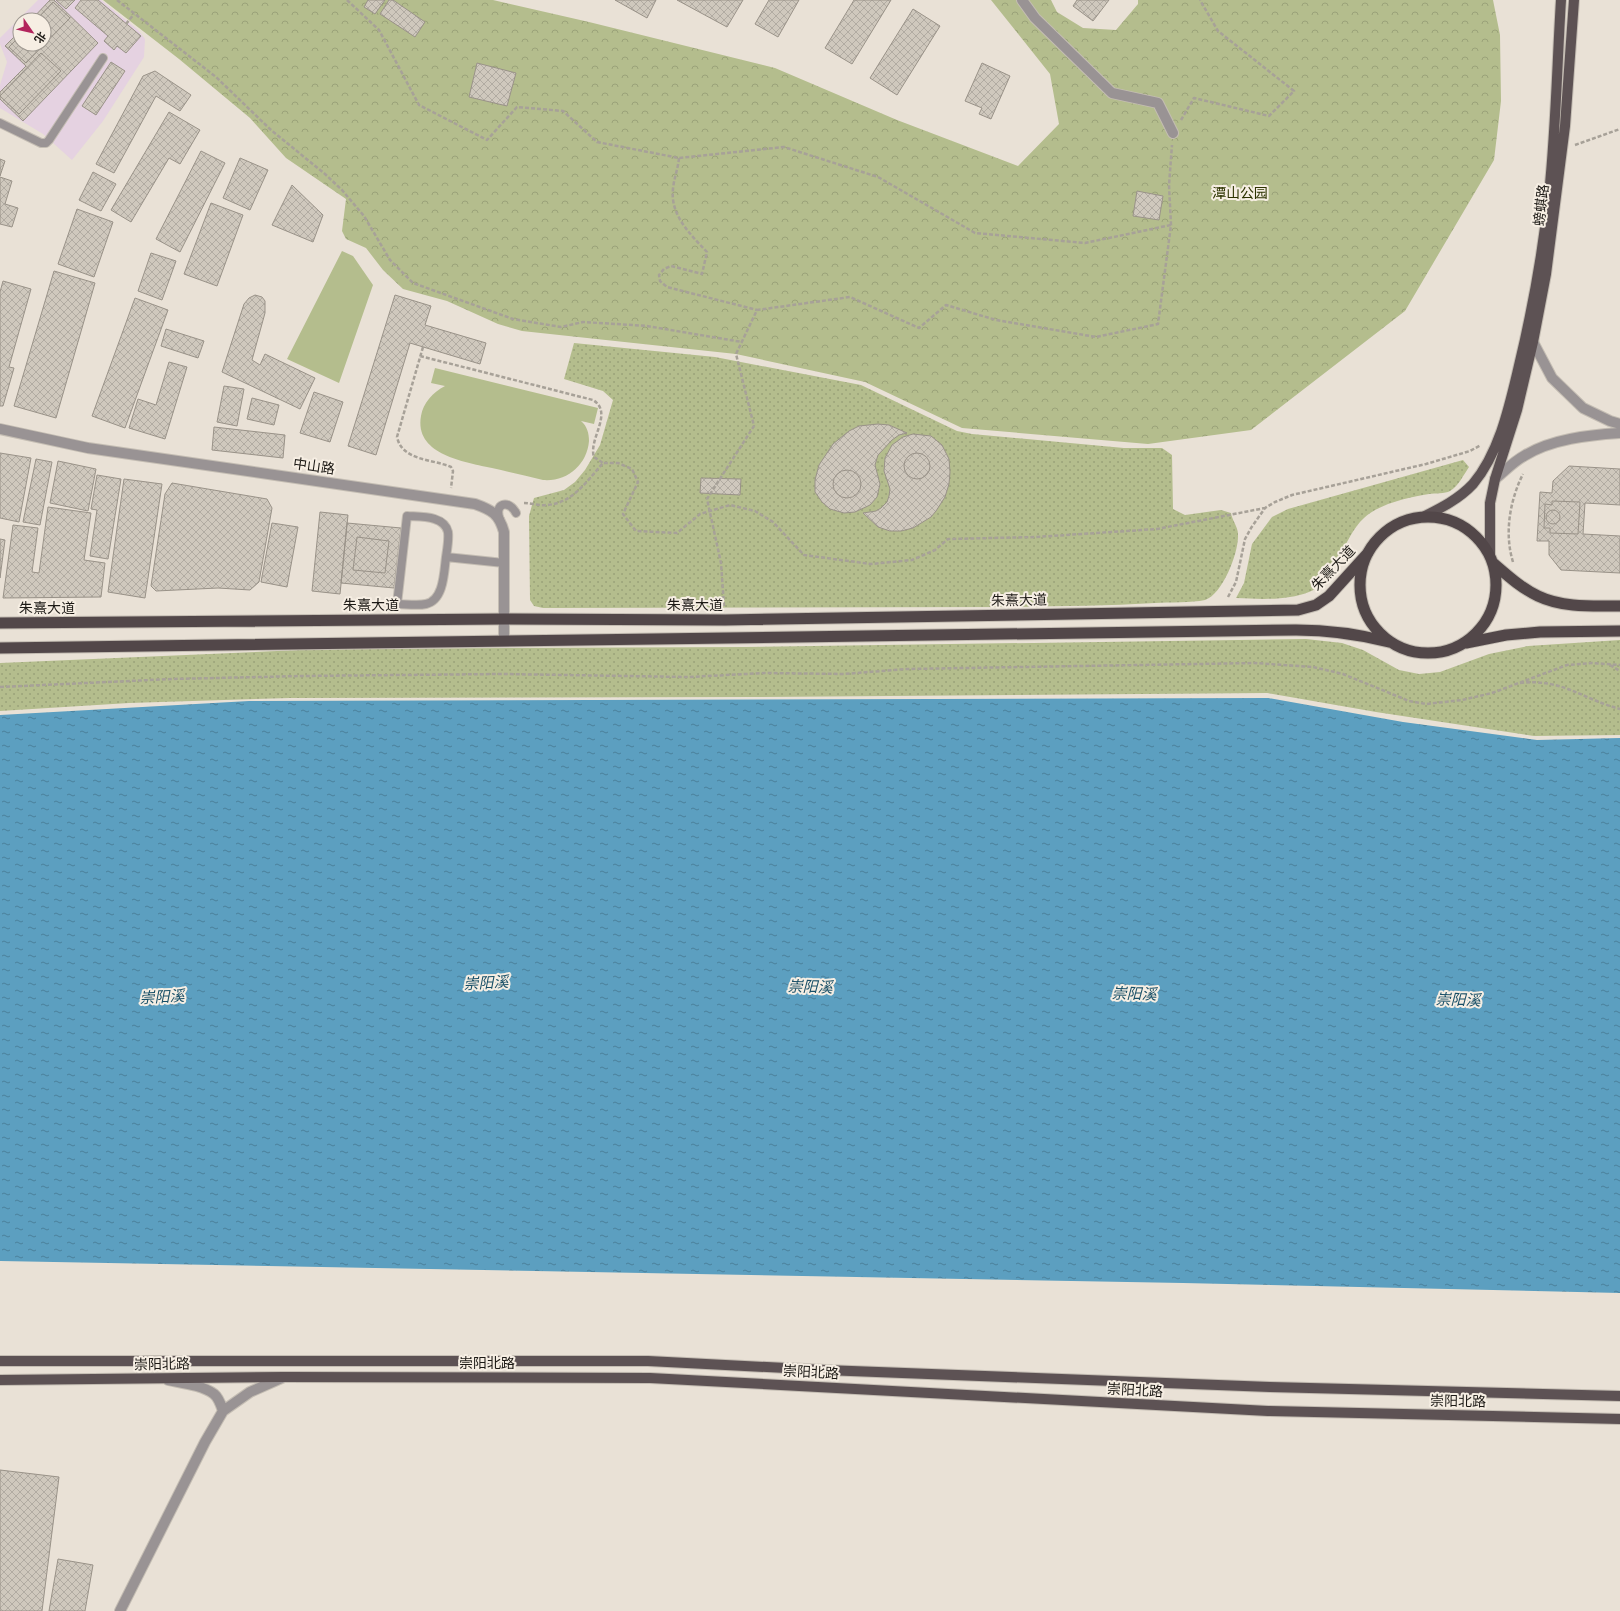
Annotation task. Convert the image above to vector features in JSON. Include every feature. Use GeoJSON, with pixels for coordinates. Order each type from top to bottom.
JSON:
{"type":"FeatureCollection","features":[{"type":"Feature","properties":{"kind":"highway"},"geometry":{"type":"LineString","coordinates":[[1389,642],[1375,628],[1365,611],[1360,592],[1361,572],[1368,553],[1378,539],[1391,528],[1406,521],[1422,517],[1439,518],[1455,522],[1469,531],[1481,542],[1491,560],[1496,585],[1493,607],[1482,627],[1465,643]]}},
{"type":"Feature","properties":{"kind":"highway","name":"朱熹大道"},"geometry":{"type":"LineString","coordinates":[[0,623],[504,619],[725,620],[1298,610],[1316,605],[1329,596],[1368,553]]}},
{"type":"Feature","properties":{"kind":"highway"},"geometry":{"type":"LineString","coordinates":[[1491,560],[1515,582],[1538,596],[1559,603],[1588,606],[1620,606]]}},
{"type":"Feature","properties":{"kind":"highway"},"geometry":{"type":"LineString","coordinates":[[0,648],[1326,630],[1356,634],[1389,642],[1407,651],[1427,654],[1447,651],[1465,643],[1506,635],[1540,632],[1620,631]]}},
{"type":"Feature","properties":{"kind":"main road"},"geometry":{"type":"LineString","coordinates":[[1491,560],[1490,503],[1513,409],[1529,325],[1541,257],[1549,193],[1561,0]]}},
{"type":"Feature","properties":{"kind":"main road","name":"螃蜞路"},"geometry":{"type":"LineString","coordinates":[[1513,409],[1533,342],[1546,274],[1562,150],[1574,0]]}},
{"type":"Feature","properties":{"kind":"main road"},"geometry":{"type":"LineString","coordinates":[[1422,517],[1449,504],[1473,484],[1494,450],[1501,431],[1513,409]]}},
{"type":"Feature","properties":{"kind":"main road","name":"崇阳北路"},"geometry":{"type":"LineString","coordinates":[[0,1361],[648,1361],[825,1370],[1270,1387],[1620,1396]]}},
{"type":"Feature","properties":{"kind":"main road","name":"崇阳北路"},"geometry":{"type":"LineString","coordinates":[[0,1380],[284,1377],[650,1378],[1268,1411],[1620,1419]]}},
{"type":"Feature","properties":{"kind":"street"},"geometry":{"type":"LineString","coordinates":[[1022,0],[1036,18],[1112,93],[1158,103],[1173,133]]}},
{"type":"Feature","properties":{"kind":"street"},"geometry":{"type":"LineString","coordinates":[[1533,342],[1552,378],[1583,408],[1610,421],[1620,424]]}},
{"type":"Feature","properties":{"kind":"street","name":"中山路"},"geometry":{"type":"LineString","coordinates":[[0,429],[88,448],[475,504],[487,508],[496,514],[501,522]]}},
{"type":"Feature","properties":{"kind":"street"},"geometry":{"type":"LineString","coordinates":[[1495,479],[1523,456],[1542,447],[1569,440],[1620,433]]}},
{"type":"Feature","properties":{"kind":"street"},"geometry":{"type":"LineString","coordinates":[[501,522],[504,532],[504,641]]}},
{"type":"Feature","properties":{"kind":"street"},"geometry":{"type":"LineString","coordinates":[[120,1611],[205,1442],[223,1411],[250,1392],[284,1377]]}},
{"type":"Feature","properties":{"kind":"street"},"geometry":{"type":"LineString","coordinates":[[160,1378],[203,1388],[214,1394],[220,1401],[223,1411]]}},
{"type":"Feature","properties":{"kind":"lane"},"geometry":{"type":"LineString","coordinates":[[0,123],[41,143],[46,143],[103,58]]}},
{"type":"Feature","properties":{"kind":"lane"},"geometry":{"type":"LineString","coordinates":[[501,522],[498,515],[498,510],[503,505],[510,506],[516,513]]}},
{"type":"Feature","properties":{"kind":"lane"},"geometry":{"type":"LineString","coordinates":[[407,516],[438,520],[445,526],[448,533],[446,558],[442,585],[437,596],[432,601],[426,604],[397,604],[407,516]]}},
{"type":"Feature","properties":{"kind":"lane"},"geometry":{"type":"LineString","coordinates":[[446,558],[504,563]]}},
{"type":"Feature","properties":{"kind":"path"},"geometry":{"type":"LineString","coordinates":[[117,0],[216,77],[271,130],[325,174],[342,190],[364,216],[390,260],[413,283],[513,319],[561,327],[583,322],[647,326],[742,342]]}},
{"type":"Feature","properties":{"kind":"path"},"geometry":{"type":"LineString","coordinates":[[347,0],[379,30],[418,105],[487,140],[517,107],[563,111],[597,142],[679,158],[784,147],[878,177],[975,233],[1085,243],[1171,225]]}},
{"type":"Feature","properties":{"kind":"path"},"geometry":{"type":"LineString","coordinates":[[679,158],[673,189],[675,212],[690,235],[707,252],[702,274],[670,266],[664,269],[659,275],[660,282],[667,287],[757,310],[850,297],[918,328],[946,305],[996,320],[1096,336],[1158,324],[1171,225],[1169,185],[1173,133],[1194,98],[1269,116],[1294,91],[1218,31],[1200,0]]}},
{"type":"Feature","properties":{"kind":"path"},"geometry":{"type":"LineString","coordinates":[[126,24],[134,14]]}},
{"type":"Feature","properties":{"kind":"path"},"geometry":{"type":"LineString","coordinates":[[1562,150],[1620,129]]}},
{"type":"Feature","properties":{"kind":"path"},"geometry":{"type":"LineString","coordinates":[[725,620],[721,563],[707,499],[754,426],[736,354],[757,310]]}},
{"type":"Feature","properties":{"kind":"path"},"geometry":{"type":"LineString","coordinates":[[423,346],[397,438],[398,444],[407,453],[451,467],[453,470],[449,500]]}},
{"type":"Feature","properties":{"kind":"path"},"geometry":{"type":"LineString","coordinates":[[420,356],[569,393],[596,402],[601,408],[602,416],[592,449],[594,457],[603,463],[618,463],[632,469],[638,482],[623,514],[636,531],[677,533],[700,514],[730,505],[755,512],[773,522],[804,555],[871,564],[912,560],[935,550],[948,540],[1157,529],[1265,508],[1292,495],[1426,464],[1470,451],[1501,431]]}},
{"type":"Feature","properties":{"kind":"path"},"geometry":{"type":"LineString","coordinates":[[522,503],[546,506],[562,501],[577,493],[603,463]]}},
{"type":"Feature","properties":{"kind":"path"},"geometry":{"type":"LineString","coordinates":[[1515,565],[1509,544],[1510,512],[1514,495],[1525,471]]}},
{"type":"Feature","properties":{"kind":"path"},"geometry":{"type":"LineString","coordinates":[[1214,612],[1228,599],[1236,582],[1245,539],[1265,508]]}},
{"type":"Feature","properties":{"kind":"path"},"geometry":{"type":"LineString","coordinates":[[0,687],[172,679],[302,676],[526,674],[689,677],[765,673],[844,674],[914,669],[1255,663],[1313,667],[1335,672],[1409,702],[1426,704],[1462,700],[1492,692],[1567,665],[1592,663],[1620,665]]}},
{"type":"Feature","properties":{"kind":"path"},"geometry":{"type":"LineString","coordinates":[[1609,664],[1620,671]]}},
{"type":"Feature","properties":{"kind":"path"},"geometry":{"type":"LineString","coordinates":[[1514,684],[1534,681],[1557,684],[1602,704],[1620,710]]}},
{"type":"Feature","properties":{"kind":"shaded area"},"geometry":{"type":"Polygon","coordinates":[[[38,0],[101,0],[138,30],[145,39],[144,57],[103,121],[72,160],[43,134],[0,108],[0,85],[7,62],[0,44],[0,38],[12,26],[12,52],[52,52],[52,12],[26,12],[38,0]]]}},
{"type":"Feature","properties":{"kind":"green space","name":"潭山公园"},"geometry":{"type":"Polygon","coordinates":[[[103,0],[493,0],[775,68],[897,120],[1018,166],[1059,124],[1050,74],[991,0],[1051,0],[1057,12],[1083,28],[1116,30],[1138,4],[1138,0],[1493,0],[1500,35],[1501,101],[1494,160],[1405,311],[1251,430],[1148,444],[962,428],[865,382],[736,354],[522,331],[498,324],[447,301],[403,289],[383,270],[366,248],[346,239],[342,231],[346,199],[286,158],[250,118],[179,59],[103,0]]]}},
{"type":"Feature","properties":{"kind":"green space"},"geometry":{"type":"Polygon","coordinates":[[[342,251],[353,256],[373,285],[339,383],[287,359],[342,251]]]}},
{"type":"Feature","properties":{"kind":"green space"},"geometry":{"type":"Polygon","coordinates":[[[574,343],[715,357],[861,385],[957,431],[972,434],[1124,448],[1162,448],[1172,455],[1173,509],[1185,515],[1221,510],[1231,513],[1238,534],[1238,542],[1233,561],[1229,572],[1218,590],[1205,600],[1194,602],[1010,607],[543,608],[534,606],[530,600],[529,516],[534,498],[564,490],[575,482],[585,470],[600,445],[613,400],[603,391],[564,379],[574,343]]]}},
{"type":"Feature","properties":{"kind":"green space"},"geometry":{"type":"Polygon","coordinates":[[[435,368],[598,408],[594,424],[581,421],[586,427],[589,438],[584,458],[568,475],[552,480],[543,480],[469,463],[444,454],[434,448],[425,440],[421,429],[421,416],[426,402],[436,391],[445,386],[431,383],[435,368]]]}},
{"type":"Feature","properties":{"kind":"green space"},"geometry":{"type":"Polygon","coordinates":[[[1463,460],[1469,467],[1458,483],[1450,491],[1404,499],[1377,509],[1364,518],[1350,536],[1326,579],[1318,587],[1309,592],[1291,597],[1263,599],[1236,598],[1244,583],[1252,544],[1272,517],[1288,509],[1463,460]]]}},
{"type":"Feature","properties":{"kind":"green space"},"geometry":{"type":"Polygon","coordinates":[[[1306,639],[1342,643],[1363,650],[1399,670],[1419,674],[1440,672],[1489,654],[1528,646],[1620,640],[1620,735],[1534,736],[1376,712],[1267,693],[754,697],[290,698],[129,703],[0,711],[0,663],[323,649],[745,647],[1306,639]]]}},
{"type":"Feature","properties":{"kind":"water","name":"崇阳溪"},"geometry":{"type":"Polygon","coordinates":[[[1268,698],[1403,722],[1537,740],[1620,738],[1620,1293],[1183,1283],[0,1261],[0,715],[249,701],[1268,698]]]}},
{"type":"Feature","properties":{"kind":"building"},"geometry":{"type":"Polygon","coordinates":[[[50,0],[54,0],[98,43],[23,121],[0,99],[0,92],[26,66],[5,46],[12,39],[12,52],[52,52],[52,12],[39,12],[50,0]]]}},
{"type":"Feature","properties":{"kind":"building"},"geometry":{"type":"Polygon","coordinates":[[[56,0],[75,0],[66,9],[56,0]]]}},
{"type":"Feature","properties":{"kind":"building"},"geometry":{"type":"Polygon","coordinates":[[[81,0],[98,0],[141,36],[126,53],[117,46],[114,50],[104,41],[108,36],[75,8],[81,0]]]}},
{"type":"Feature","properties":{"kind":"building"},"geometry":{"type":"Polygon","coordinates":[[[368,0],[385,0],[375,14],[364,7],[368,0]]]}},
{"type":"Feature","properties":{"kind":"building"},"geometry":{"type":"Polygon","coordinates":[[[389,0],[393,0],[425,22],[415,37],[380,14],[389,0]]]}},
{"type":"Feature","properties":{"kind":"building"},"geometry":{"type":"Polygon","coordinates":[[[615,0],[656,0],[647,18],[615,0]]]}},
{"type":"Feature","properties":{"kind":"building"},"geometry":{"type":"Polygon","coordinates":[[[677,0],[743,0],[727,27],[677,0]]]}},
{"type":"Feature","properties":{"kind":"building"},"geometry":{"type":"Polygon","coordinates":[[[769,0],[799,0],[778,37],[755,24],[769,0]]]}},
{"type":"Feature","properties":{"kind":"building"},"geometry":{"type":"Polygon","coordinates":[[[854,0],[891,0],[852,64],[825,48],[854,0]]]}},
{"type":"Feature","properties":{"kind":"building"},"geometry":{"type":"Polygon","coordinates":[[[1077,0],[1109,0],[1093,21],[1073,6],[1077,0]]]}},
{"type":"Feature","properties":{"kind":"building"},"geometry":{"type":"Polygon","coordinates":[[[53,2],[70,18],[52,36],[52,12],[44,12],[53,2]]]}},
{"type":"Feature","properties":{"kind":"building"},"geometry":{"type":"Polygon","coordinates":[[[913,9],[940,26],[897,95],[870,78],[913,9]]]}},
{"type":"Feature","properties":{"kind":"building"},"geometry":{"type":"Polygon","coordinates":[[[14,52],[37,52],[26,63],[14,52]]]}},
{"type":"Feature","properties":{"kind":"building"},"geometry":{"type":"Polygon","coordinates":[[[41,53],[61,71],[19,114],[0,96],[41,53]]]}},
{"type":"Feature","properties":{"kind":"building"},"geometry":{"type":"Polygon","coordinates":[[[111,62],[125,71],[96,115],[82,106],[111,62]]]}},
{"type":"Feature","properties":{"kind":"building"},"geometry":{"type":"Polygon","coordinates":[[[477,63],[516,73],[507,106],[469,97],[477,63]]]}},
{"type":"Feature","properties":{"kind":"building"},"geometry":{"type":"Polygon","coordinates":[[[982,63],[1010,76],[991,119],[979,114],[982,108],[965,101],[982,63]]]}},
{"type":"Feature","properties":{"kind":"building"},"geometry":{"type":"Polygon","coordinates":[[[155,71],[191,95],[180,111],[156,96],[114,173],[96,164],[143,76],[155,71]]]}},
{"type":"Feature","properties":{"kind":"building"},"geometry":{"type":"Polygon","coordinates":[[[169,112],[200,130],[180,164],[169,158],[131,222],[111,210],[169,112]]]}},
{"type":"Feature","properties":{"kind":"building"},"geometry":{"type":"Polygon","coordinates":[[[201,151],[225,163],[180,252],[156,239],[201,151]]]}},
{"type":"Feature","properties":{"kind":"building"},"geometry":{"type":"Polygon","coordinates":[[[240,158],[268,170],[250,210],[223,198],[240,158]]]}},
{"type":"Feature","properties":{"kind":"building"},"geometry":{"type":"Polygon","coordinates":[[[0,159],[5,161],[0,176],[0,159]]]}},
{"type":"Feature","properties":{"kind":"building"},"geometry":{"type":"Polygon","coordinates":[[[93,172],[116,184],[101,211],[79,200],[93,172]]]}},
{"type":"Feature","properties":{"kind":"building"},"geometry":{"type":"Polygon","coordinates":[[[0,177],[12,181],[5,204],[18,208],[12,227],[0,224],[0,177]]]}},
{"type":"Feature","properties":{"kind":"building"},"geometry":{"type":"Polygon","coordinates":[[[292,185],[323,215],[313,242],[272,225],[292,185]]]}},
{"type":"Feature","properties":{"kind":"building"},"geometry":{"type":"Polygon","coordinates":[[[1137,191],[1163,196],[1159,220],[1133,216],[1137,191]]]}},
{"type":"Feature","properties":{"kind":"building"},"geometry":{"type":"Polygon","coordinates":[[[211,203],[243,215],[217,286],[184,274],[211,203]]]}},
{"type":"Feature","properties":{"kind":"building"},"geometry":{"type":"Polygon","coordinates":[[[77,209],[113,222],[94,277],[58,264],[77,209]]]}},
{"type":"Feature","properties":{"kind":"building"},"geometry":{"type":"Polygon","coordinates":[[[151,253],[176,261],[162,300],[138,291],[151,253]]]}},
{"type":"Feature","properties":{"kind":"building"},"geometry":{"type":"Polygon","coordinates":[[[54,271],[95,283],[56,418],[14,406],[54,271]]]}},
{"type":"Feature","properties":{"kind":"building"},"geometry":{"type":"Polygon","coordinates":[[[3,281],[31,289],[9,367],[14,368],[3,406],[0,406],[0,292],[3,281]]]}},
{"type":"Feature","properties":{"kind":"building"},"geometry":{"type":"Polygon","coordinates":[[[255,295],[262,297],[265,301],[265,313],[252,360],[260,365],[265,354],[315,378],[300,409],[222,372],[244,304],[249,298],[255,295]]]}},
{"type":"Feature","properties":{"kind":"building"},"geometry":{"type":"Polygon","coordinates":[[[395,295],[431,306],[425,325],[486,343],[480,364],[410,343],[376,455],[348,446],[395,295]]]}},
{"type":"Feature","properties":{"kind":"building"},"geometry":{"type":"Polygon","coordinates":[[[135,298],[168,310],[125,428],[92,416],[135,298]]]}},
{"type":"Feature","properties":{"kind":"building"},"geometry":{"type":"Polygon","coordinates":[[[166,329],[204,341],[198,358],[161,346],[166,329]]]}},
{"type":"Feature","properties":{"kind":"building"},"geometry":{"type":"Polygon","coordinates":[[[169,362],[187,367],[165,439],[129,428],[138,399],[156,405],[169,362]]]}},
{"type":"Feature","properties":{"kind":"building"},"geometry":{"type":"Polygon","coordinates":[[[224,386],[244,389],[237,426],[217,422],[224,386]]]}},
{"type":"Feature","properties":{"kind":"building"},"geometry":{"type":"Polygon","coordinates":[[[314,392],[343,402],[330,442],[300,433],[314,392]]]}},
{"type":"Feature","properties":{"kind":"building"},"geometry":{"type":"Polygon","coordinates":[[[252,398],[279,405],[274,425],[247,419],[252,398]]]}},
{"type":"Feature","properties":{"kind":"building"},"geometry":{"type":"Polygon","coordinates":[[[878,424],[889,425],[907,433],[899,435],[892,440],[878,455],[875,465],[880,484],[877,497],[870,505],[855,512],[844,513],[830,509],[822,502],[815,492],[815,480],[819,465],[833,444],[849,431],[859,426],[878,424]]]}},
{"type":"Feature","properties":{"kind":"building"},"geometry":{"type":"Polygon","coordinates":[[[214,427],[285,435],[283,458],[212,450],[214,427]]]}},
{"type":"Feature","properties":{"kind":"building"},"geometry":{"type":"Polygon","coordinates":[[[913,434],[931,436],[942,445],[949,459],[949,484],[945,497],[931,517],[913,528],[901,531],[890,531],[878,527],[863,513],[876,511],[887,502],[890,489],[884,471],[885,458],[892,445],[903,437],[913,434]]]}},
{"type":"Feature","properties":{"kind":"building"},"geometry":{"type":"Polygon","coordinates":[[[0,453],[31,458],[19,522],[0,518],[0,453]]]}},
{"type":"Feature","properties":{"kind":"building"},"geometry":{"type":"Polygon","coordinates":[[[917,453],[926,457],[930,466],[926,475],[917,479],[908,475],[904,466],[908,457],[917,453]]]}},
{"type":"Feature","properties":{"kind":"building"},"geometry":{"type":"Polygon","coordinates":[[[36,459],[52,462],[40,525],[23,522],[36,459]]]}},
{"type":"Feature","properties":{"kind":"building"},"geometry":{"type":"Polygon","coordinates":[[[58,461],[96,469],[88,511],[50,503],[58,461]]]}},
{"type":"Feature","properties":{"kind":"building"},"geometry":{"type":"Polygon","coordinates":[[[1569,466],[1620,469],[1620,505],[1585,503],[1583,534],[1620,536],[1620,573],[1561,570],[1549,555],[1549,541],[1537,541],[1540,492],[1552,493],[1553,481],[1569,466]]]}},
{"type":"Feature","properties":{"kind":"building"},"geometry":{"type":"Polygon","coordinates":[[[847,470],[857,474],[861,484],[857,494],[847,498],[837,494],[833,484],[837,474],[847,470]]]}},
{"type":"Feature","properties":{"kind":"building"},"geometry":{"type":"Polygon","coordinates":[[[97,475],[121,479],[108,559],[90,556],[97,510],[91,509],[97,475]]]}},
{"type":"Feature","properties":{"kind":"building"},"geometry":{"type":"Polygon","coordinates":[[[701,478],[741,479],[740,495],[700,493],[701,478]]]}},
{"type":"Feature","properties":{"kind":"building"},"geometry":{"type":"Polygon","coordinates":[[[124,479],[162,484],[145,598],[108,592],[124,479]]]}},
{"type":"Feature","properties":{"kind":"building"},"geometry":{"type":"Polygon","coordinates":[[[172,483],[267,499],[272,508],[259,582],[250,590],[218,588],[156,591],[151,586],[165,494],[172,483]]]}},
{"type":"Feature","properties":{"kind":"building"},"geometry":{"type":"Polygon","coordinates":[[[1552,501],[1580,502],[1578,534],[1550,533],[1550,528],[1544,528],[1545,504],[1552,505],[1552,501]]]}},
{"type":"Feature","properties":{"kind":"building"},"geometry":{"type":"Polygon","coordinates":[[[48,507],[91,513],[84,560],[105,563],[101,597],[3,598],[13,525],[38,528],[32,572],[39,573],[48,507]]]}},
{"type":"Feature","properties":{"kind":"building"},"geometry":{"type":"Polygon","coordinates":[[[1550,510],[1556,510],[1560,514],[1560,520],[1556,524],[1550,524],[1546,520],[1546,514],[1550,510]]]}},
{"type":"Feature","properties":{"kind":"building"},"geometry":{"type":"Polygon","coordinates":[[[320,512],[348,515],[340,594],[312,591],[320,512]]]}},
{"type":"Feature","properties":{"kind":"building"},"geometry":{"type":"Polygon","coordinates":[[[272,523],[298,527],[287,587],[261,582],[272,523]]]}},
{"type":"Feature","properties":{"kind":"building"},"geometry":{"type":"Polygon","coordinates":[[[347,523],[401,528],[394,588],[341,583],[347,523]]]}},
{"type":"Feature","properties":{"kind":"building"},"geometry":{"type":"Polygon","coordinates":[[[357,537],[389,541],[385,573],[353,570],[357,537]]]}},
{"type":"Feature","properties":{"kind":"building"},"geometry":{"type":"Polygon","coordinates":[[[0,539],[5,540],[0,578],[0,539]]]}},
{"type":"Feature","properties":{"kind":"building"},"geometry":{"type":"Polygon","coordinates":[[[0,1470],[59,1477],[42,1611],[0,1611],[0,1470]]]}},
{"type":"Feature","properties":{"kind":"building"},"geometry":{"type":"Polygon","coordinates":[[[58,1559],[93,1565],[85,1611],[49,1611],[58,1559]]]}}]}
